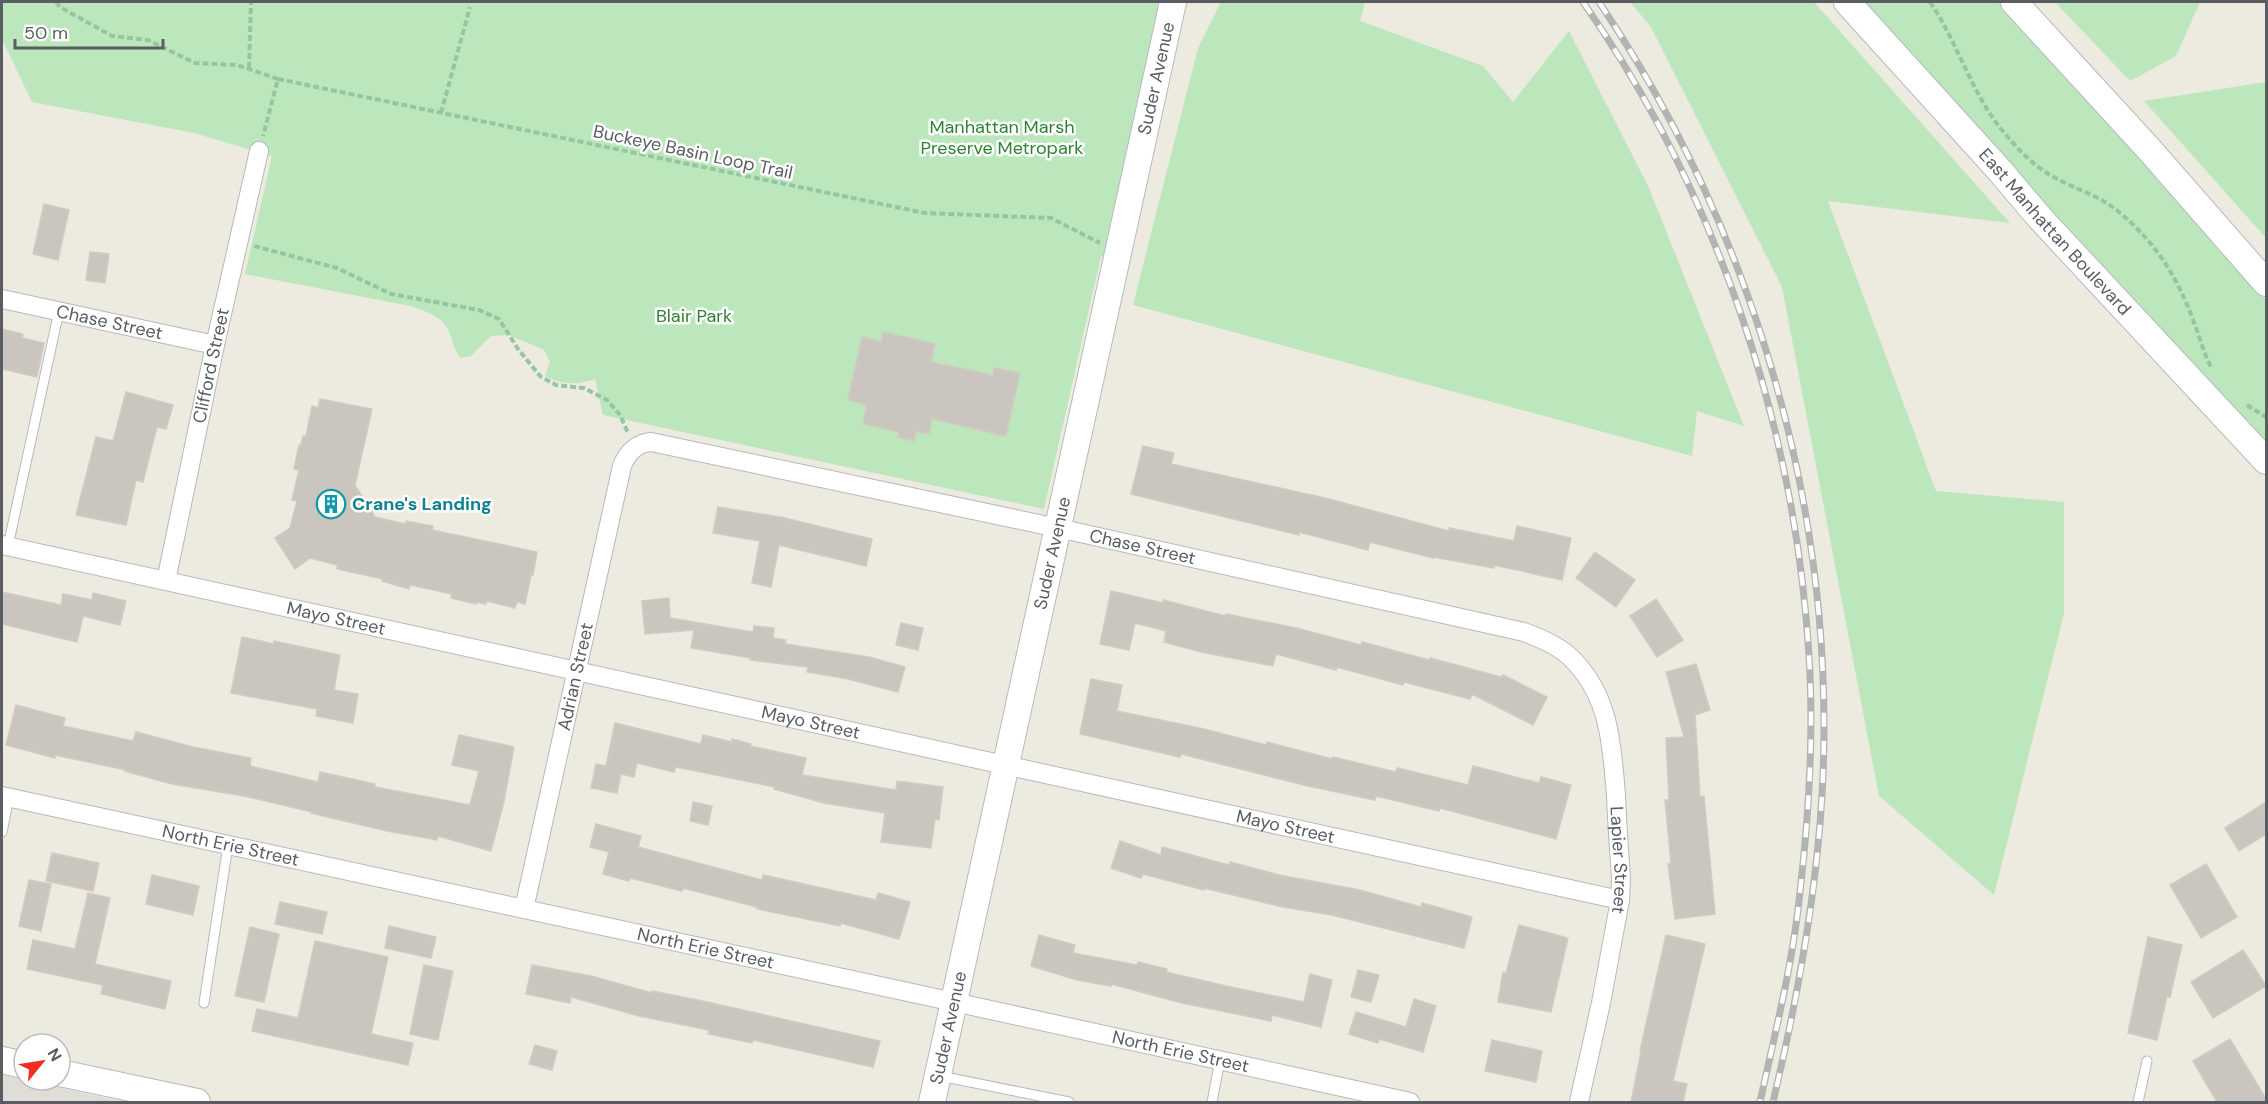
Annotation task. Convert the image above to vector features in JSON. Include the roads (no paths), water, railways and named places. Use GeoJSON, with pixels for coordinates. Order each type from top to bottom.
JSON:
{"type":"FeatureCollection","features":[{"type":"Feature","properties":{"kind":"street","name":"Suder Avenue"},"geometry":{"type":"LineString","coordinates":[[932,1102],[1173,2]]}},
{"type":"Feature","properties":{"kind":"street","name":"East Manhattan Boulevard"},"geometry":{"type":"LineString","coordinates":[[1847,2],[2039,217],[2266,461]]}},
{"type":"Feature","properties":{"kind":"street"},"geometry":{"type":"LineString","coordinates":[[2014,2],[2148,148],[2266,283]]}},
{"type":"Feature","properties":{"kind":"street","name":"Clifford Street"},"geometry":{"type":"LineString","coordinates":[[166,581],[215,345],[259,151]]}},
{"type":"Feature","properties":{"kind":"street","name":"Chase Street"},"geometry":{"type":"LineString","coordinates":[[2,299],[215,345]]}},
{"type":"Feature","properties":{"kind":"street","name":"Chase Street"},"geometry":{"type":"LineString","coordinates":[[635,447],[651,442],[683,448],[1058,528],[1524,632],[1548,642],[1574,660]]}},
{"type":"Feature","properties":{"kind":"street","name":"Adrian Street"},"geometry":{"type":"LineString","coordinates":[[524,909],[622,466],[635,447]]}},
{"type":"Feature","properties":{"kind":"street","name":"Mayo Street"},"geometry":{"type":"LineString","coordinates":[[5,546],[1620,900]]}},
{"type":"Feature","properties":{"kind":"street","name":"Lapier Street"},"geometry":{"type":"LineString","coordinates":[[1574,660],[1600,699],[1612,741],[1621,878],[1620,900],[1601,1003],[1579,1102]]}},
{"type":"Feature","properties":{"kind":"street","name":"North Erie Street"},"geometry":{"type":"LineString","coordinates":[[5,797],[1410,1102]]}},
{"type":"Feature","properties":{"kind":"street"},"geometry":{"type":"LineString","coordinates":[[72,1076],[197,1102]]}},
{"type":"Feature","properties":{"kind":"lane"},"geometry":{"type":"LineString","coordinates":[[5,546],[59,311]]}},
{"type":"Feature","properties":{"kind":"lane"},"geometry":{"type":"LineString","coordinates":[[2,832],[5,797]]}},
{"type":"Feature","properties":{"kind":"lane"},"geometry":{"type":"LineString","coordinates":[[204,1003],[228,845]]}},
{"type":"Feature","properties":{"kind":"lane"},"geometry":{"type":"LineString","coordinates":[[1212,1102],[1220,1060]]}},
{"type":"Feature","properties":{"kind":"lane"},"geometry":{"type":"LineString","coordinates":[[2138,1102],[2147,1061]]}},
{"type":"Feature","properties":{"kind":"lane"},"geometry":{"type":"LineString","coordinates":[[938,1075],[1069,1102]]}},
{"type":"Feature","properties":{"kind":"railway"},"geometry":{"type":"LineString","coordinates":[[1583,2],[1630,75],[1672,152],[1709,231],[1741,313],[1766,397],[1786,483],[1801,569],[1810,685],[1811,744],[1806,833],[1793,945],[1760,1102]]}},
{"type":"Feature","properties":{"kind":"railway"},"geometry":{"type":"LineString","coordinates":[[1599,2],[1654,91],[1702,184],[1742,281],[1775,380],[1800,482],[1816,586],[1823,690],[1822,795],[1815,873],[1804,950],[1773,1102]]}},
{"type":"Feature","properties":{"kind":"place","name":"Crane's Landing"},"geometry":{"type":"Point","coordinates":[331,504]}},
{"type":"Feature","properties":{"kind":"park label","name":"Manhattan Marsh Preserve Metropark"},"geometry":{"type":"Point","coordinates":[1002,137]}},
{"type":"Feature","properties":{"kind":"park label","name":"Blair Park"},"geometry":{"type":"Point","coordinates":[694,316]}}]}
